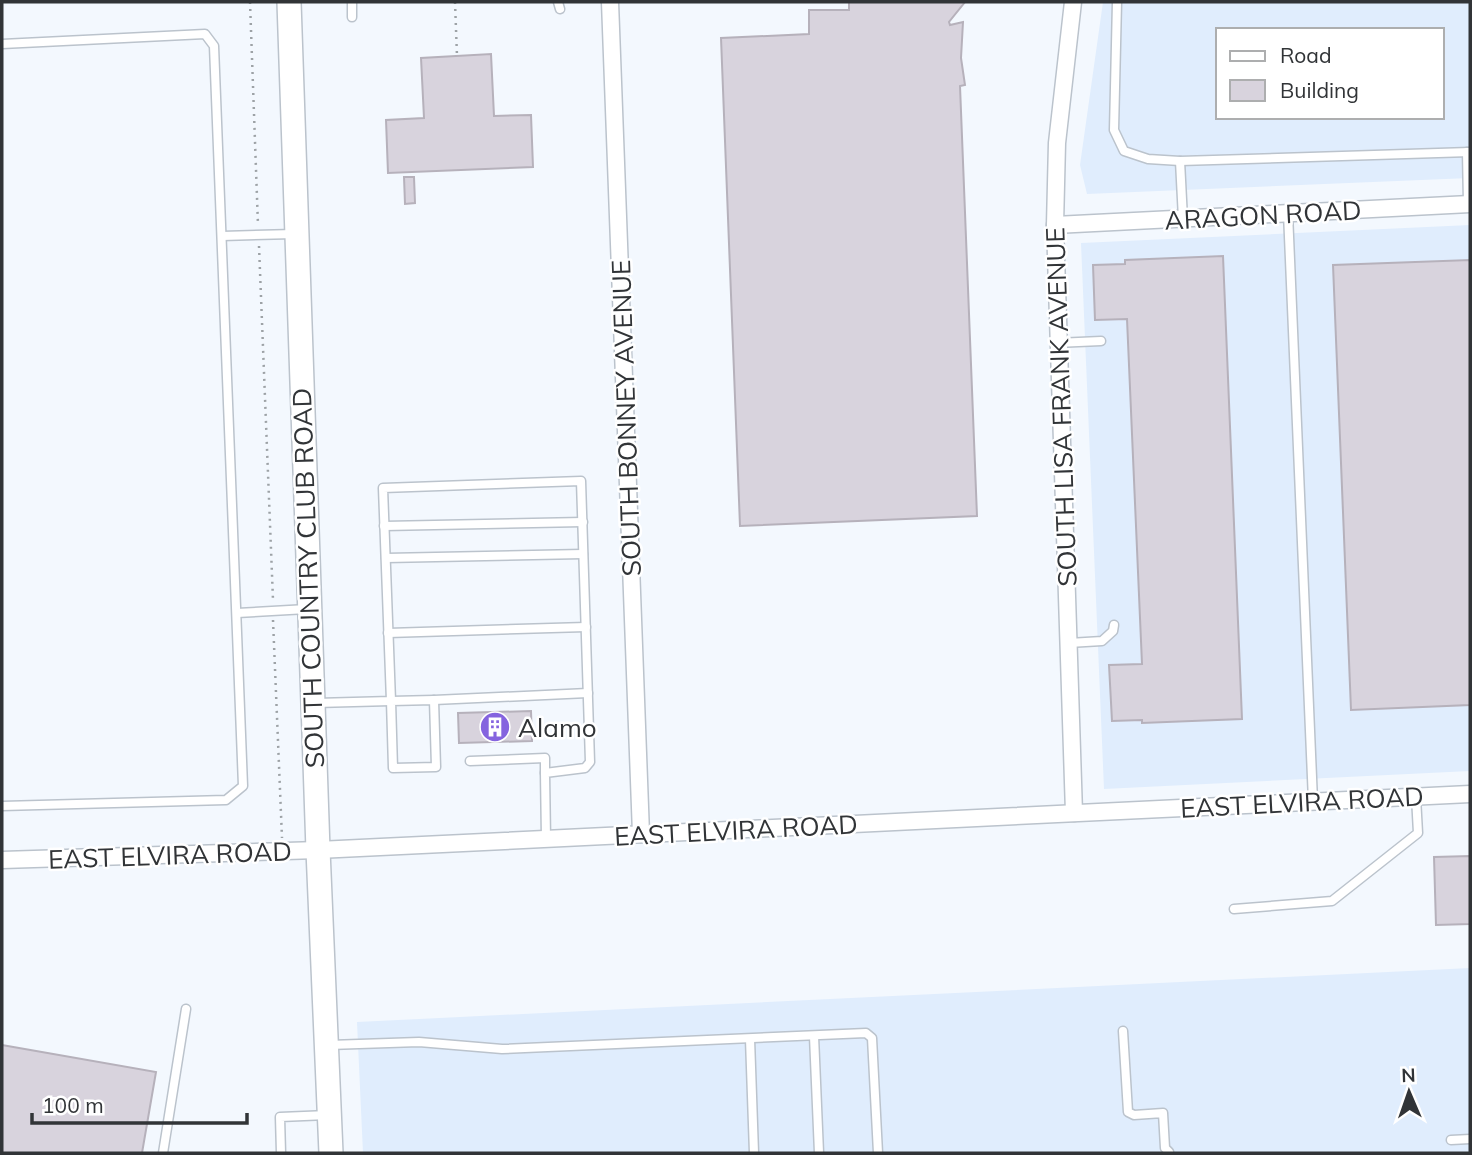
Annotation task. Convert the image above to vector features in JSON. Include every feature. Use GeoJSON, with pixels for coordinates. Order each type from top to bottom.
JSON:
{"type":"FeatureCollection","features":[{"type":"Feature","properties":{"kind":"street","name":"SOUTH COUNTRY CLUB ROAD"},"geometry":{"type":"LineString","coordinates":[[289,2],[309,609],[331,1153]]}},
{"type":"Feature","properties":{"kind":"street","name":"SOUTH BONNEY AVENUE"},"geometry":{"type":"LineString","coordinates":[[610,2],[641,834]]}},
{"type":"Feature","properties":{"kind":"street","name":"SOUTH LISA FRANK AVENUE"},"geometry":{"type":"LineString","coordinates":[[1073,2],[1057,143],[1055,225],[1056,343],[1074,813]]}},
{"type":"Feature","properties":{"kind":"street","name":"ARAGON ROAD"},"geometry":{"type":"LineString","coordinates":[[1055,225],[1469,204]]}},
{"type":"Feature","properties":{"kind":"street","name":"EAST ELVIRA ROAD"},"geometry":{"type":"LineString","coordinates":[[2,860],[318,850],[1470,794]]}},
{"type":"Feature","properties":{"kind":"lane"},"geometry":{"type":"LineString","coordinates":[[352,2],[352,17]]}},
{"type":"Feature","properties":{"kind":"lane"},"geometry":{"type":"LineString","coordinates":[[1117,2],[1114,130],[1124,151],[1148,159],[1180,161],[1468,152],[1469,204]]}},
{"type":"Feature","properties":{"kind":"lane"},"geometry":{"type":"LineString","coordinates":[[2,44],[205,34],[214,46],[243,786],[226,800],[2,806]]}},
{"type":"Feature","properties":{"kind":"lane"},"geometry":{"type":"LineString","coordinates":[[1180,161],[1184,219]]}},
{"type":"Feature","properties":{"kind":"lane"},"geometry":{"type":"LineString","coordinates":[[1288,213],[1313,802]]}},
{"type":"Feature","properties":{"kind":"lane"},"geometry":{"type":"LineString","coordinates":[[222,236],[297,234]]}},
{"type":"Feature","properties":{"kind":"lane"},"geometry":{"type":"LineString","coordinates":[[1056,343],[1101,341]]}},
{"type":"Feature","properties":{"kind":"lane"},"geometry":{"type":"LineString","coordinates":[[434,700],[436,767],[393,768],[383,488],[581,481],[590,762],[586,768],[545,773]]}},
{"type":"Feature","properties":{"kind":"lane"},"geometry":{"type":"LineString","coordinates":[[384,526],[583,522]]}},
{"type":"Feature","properties":{"kind":"lane"},"geometry":{"type":"LineString","coordinates":[[386,558],[583,554]]}},
{"type":"Feature","properties":{"kind":"lane"},"geometry":{"type":"LineString","coordinates":[[237,613],[309,609]]}},
{"type":"Feature","properties":{"kind":"lane"},"geometry":{"type":"LineString","coordinates":[[1069,643],[1102,641],[1113,631],[1114,625]]}},
{"type":"Feature","properties":{"kind":"lane"},"geometry":{"type":"LineString","coordinates":[[388,633],[586,627]]}},
{"type":"Feature","properties":{"kind":"lane"},"geometry":{"type":"LineString","coordinates":[[313,703],[588,693]]}},
{"type":"Feature","properties":{"kind":"lane"},"geometry":{"type":"LineString","coordinates":[[470,761],[545,758],[546,839]]}},
{"type":"Feature","properties":{"kind":"lane"},"geometry":{"type":"LineString","coordinates":[[1234,909],[1332,901],[1418,834],[1416,797]]}},
{"type":"Feature","properties":{"kind":"lane"},"geometry":{"type":"LineString","coordinates":[[163,1153],[187,1009]]}},
{"type":"Feature","properties":{"kind":"lane"},"geometry":{"type":"LineString","coordinates":[[1123,1031],[1128,1112],[1134,1115],[1163,1113],[1165,1148],[1169,1152]]}},
{"type":"Feature","properties":{"kind":"lane"},"geometry":{"type":"LineString","coordinates":[[327,1046],[419,1042],[502,1049],[866,1033],[872,1038],[878,1153]]}},
{"type":"Feature","properties":{"kind":"lane"},"geometry":{"type":"LineString","coordinates":[[814,1036],[818,1153]]}},
{"type":"Feature","properties":{"kind":"lane"},"geometry":{"type":"LineString","coordinates":[[750,1040],[754,1153]]}},
{"type":"Feature","properties":{"kind":"lane"},"geometry":{"type":"LineString","coordinates":[[281,1153],[281,1117],[330,1115]]}},
{"type":"Feature","properties":{"kind":"lane"},"geometry":{"type":"LineString","coordinates":[[1451,1140],[1470,1139]]}},
{"type":"Feature","properties":{"kind":"path"},"geometry":{"type":"LineString","coordinates":[[250,2],[282,851]]}},
{"type":"Feature","properties":{"kind":"path"},"geometry":{"type":"LineString","coordinates":[[455,2],[457,56]]}},
{"type":"Feature","properties":{"kind":"shaded area"},"geometry":{"type":"Polygon","coordinates":[[[1103,2],[1470,2],[1470,178],[1087,194],[1080,165],[1103,2]]]}},
{"type":"Feature","properties":{"kind":"shaded area"},"geometry":{"type":"Polygon","coordinates":[[[1470,225],[1470,771],[1104,789],[1081,243],[1470,225]]]}},
{"type":"Feature","properties":{"kind":"shaded area"},"geometry":{"type":"Polygon","coordinates":[[[1470,968],[1470,1153],[363,1153],[357,1022],[1470,968]]]}},
{"type":"Feature","properties":{"kind":"building"},"geometry":{"type":"Polygon","coordinates":[[[849,2],[965,2],[949,22],[950,25],[963,22],[961,58],[965,85],[960,86],[977,516],[740,526],[721,38],[809,34],[809,10],[849,10],[849,2]]]}},
{"type":"Feature","properties":{"kind":"building"},"geometry":{"type":"Polygon","coordinates":[[[491,54],[494,116],[531,115],[533,167],[388,173],[386,120],[424,118],[421,58],[491,54]]]}},
{"type":"Feature","properties":{"kind":"building"},"geometry":{"type":"Polygon","coordinates":[[[404,177],[414,177],[415,203],[405,204],[404,177]]]}},
{"type":"Feature","properties":{"kind":"building"},"geometry":{"type":"Polygon","coordinates":[[[1223,256],[1242,719],[1142,723],[1142,720],[1112,721],[1109,665],[1142,664],[1127,319],[1095,320],[1093,265],[1125,264],[1125,260],[1223,256]]]}},
{"type":"Feature","properties":{"kind":"building"},"geometry":{"type":"Polygon","coordinates":[[[1470,260],[1470,705],[1351,710],[1333,265],[1470,260]]]}},
{"type":"Feature","properties":{"kind":"building","name":"Alamo"},"geometry":{"type":"Polygon","coordinates":[[[531,711],[532,741],[459,743],[458,713],[531,711]]]}},
{"type":"Feature","properties":{"kind":"building"},"geometry":{"type":"Polygon","coordinates":[[[1470,856],[1470,924],[1436,925],[1434,857],[1470,856]]]}},
{"type":"Feature","properties":{"kind":"building"},"geometry":{"type":"Polygon","coordinates":[[[2,1045],[156,1072],[142,1153],[2,1153],[2,1045]]]}},
{"type":"Feature","properties":{"kind":"place","name":"Alamo"},"geometry":{"type":"Point","coordinates":[495,727]}}]}
